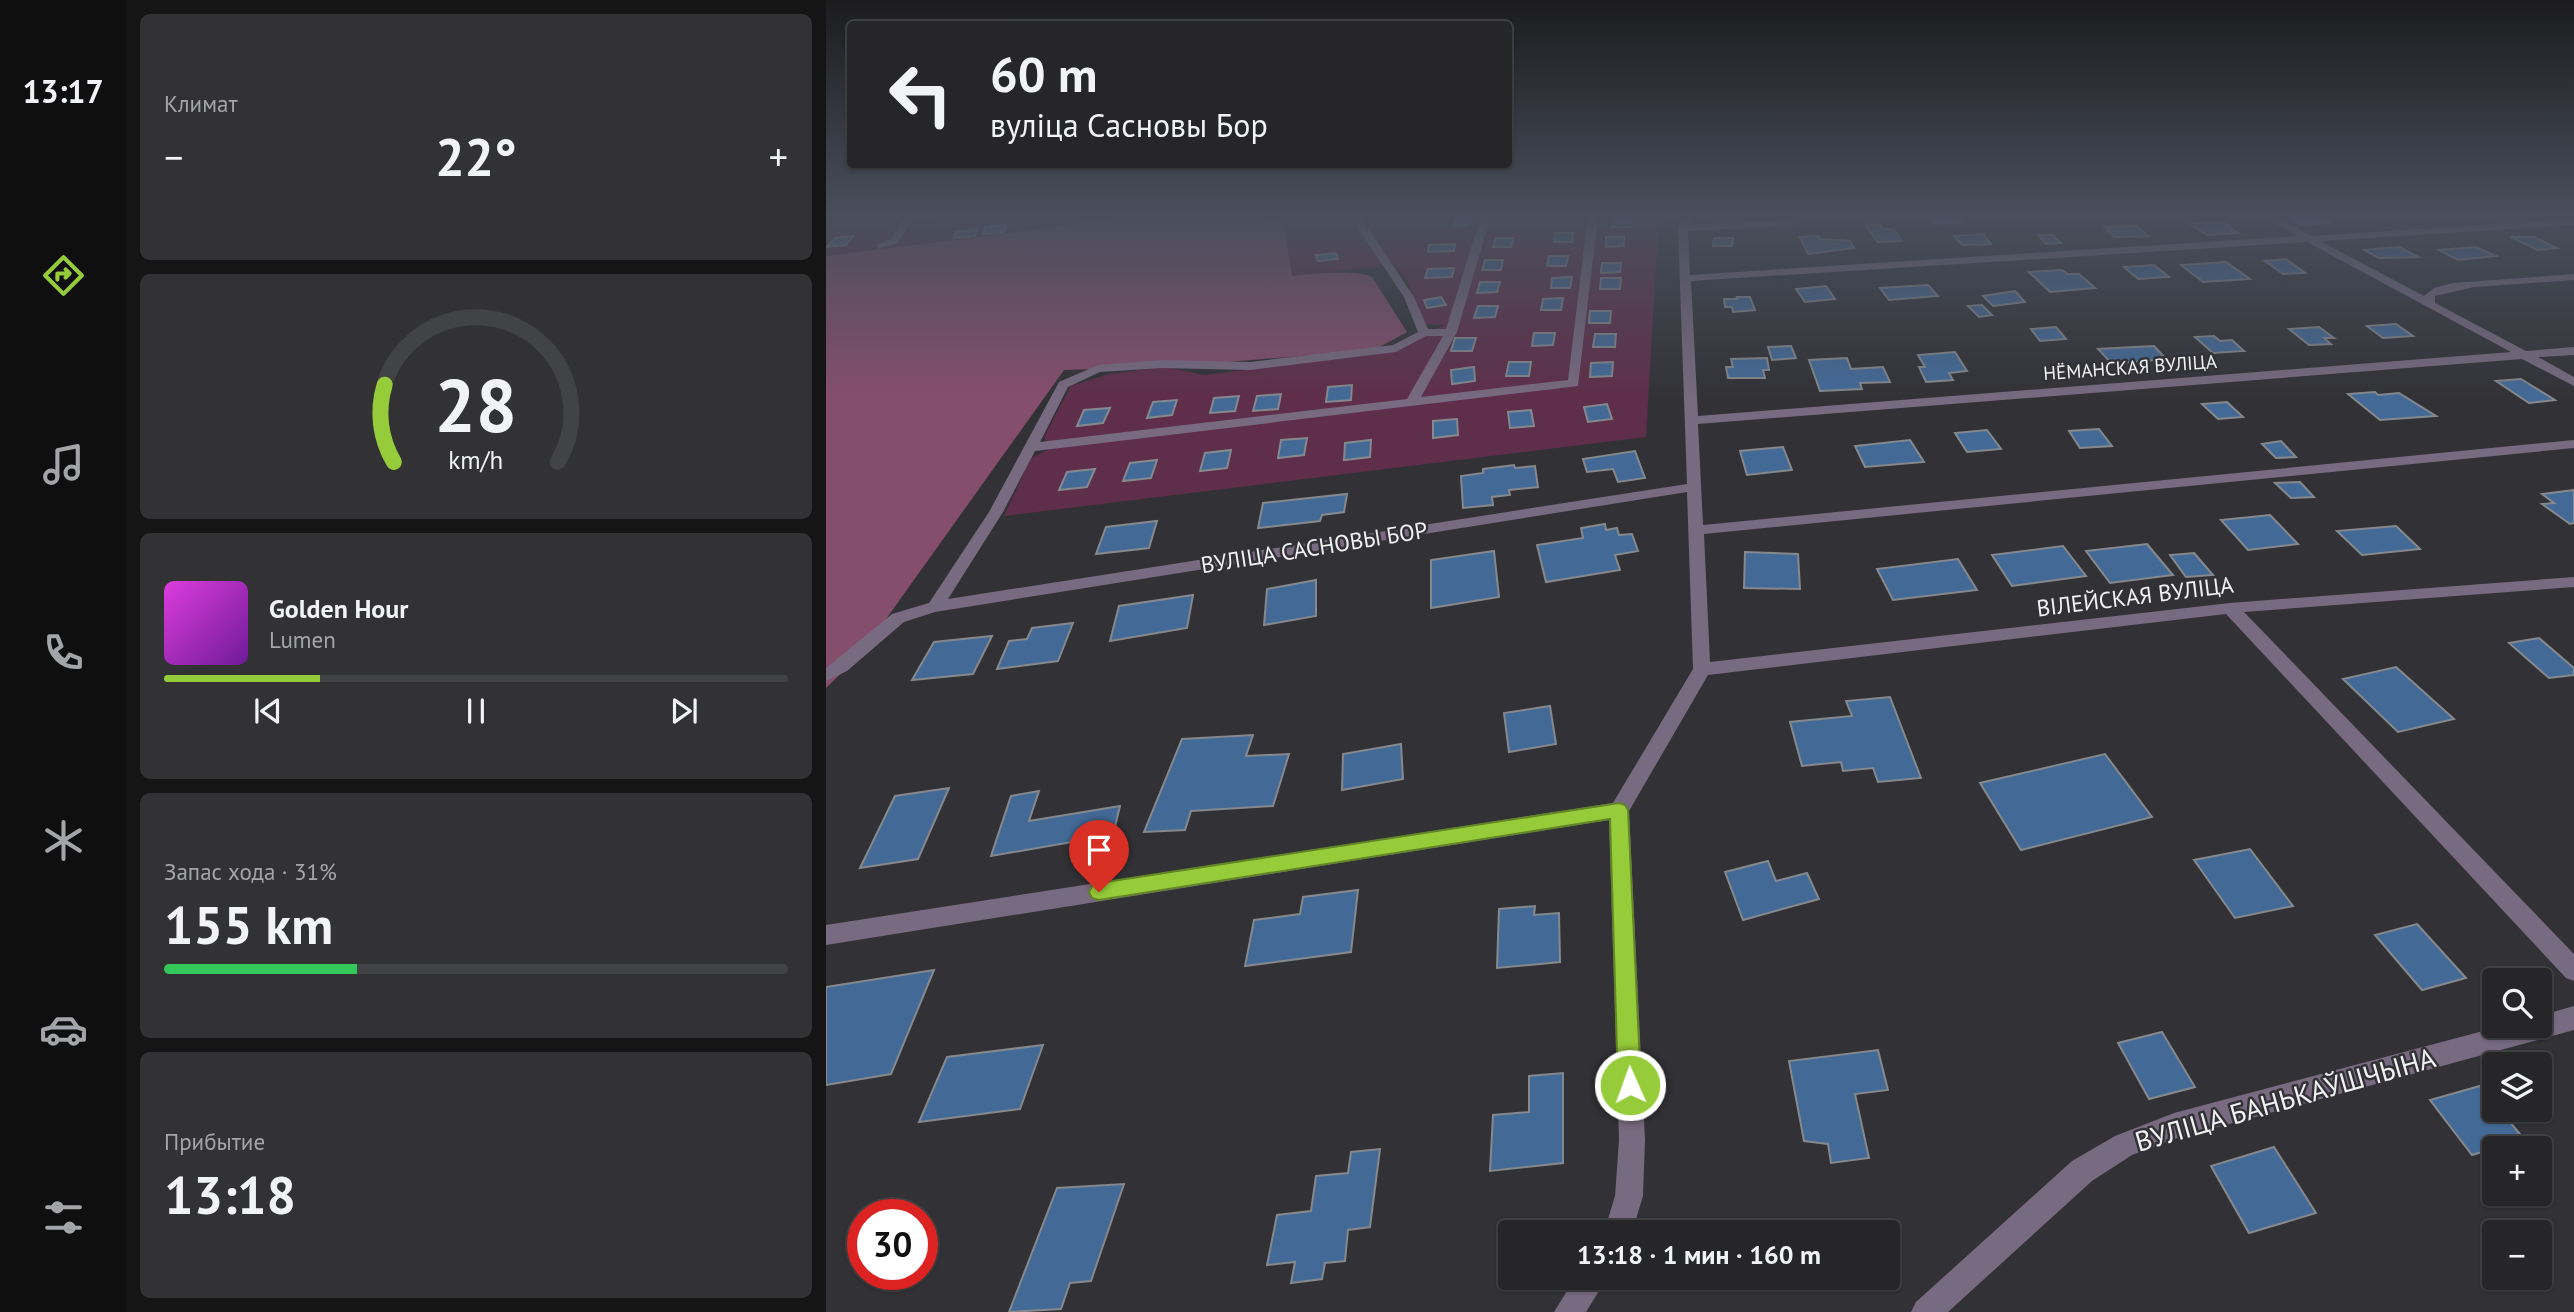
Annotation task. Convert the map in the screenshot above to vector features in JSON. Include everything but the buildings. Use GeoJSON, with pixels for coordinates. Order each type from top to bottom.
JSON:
{"type":"FeatureCollection","features":[{"type":"Feature","properties":{"kind":"street"},"geometry":{"type":"LineString","coordinates":[[1395,276],[1409,297],[1424,333]]}},
{"type":"Feature","properties":{"kind":"street"},"geometry":{"type":"LineString","coordinates":[[1412,402],[1451,332],[1468,276]]}},
{"type":"Feature","properties":{"kind":"street"},"geometry":{"type":"LineString","coordinates":[[1031,447],[1574,383],[1586,276]]}},
{"type":"Feature","properties":{"kind":"street"},"geometry":{"type":"LineString","coordinates":[[1622,1220],[1629,1196],[1632,1140],[1619,810],[1702,669],[1685,278],[1714,276]]}},
{"type":"Feature","properties":{"kind":"street"},"geometry":{"type":"LineString","coordinates":[[2382,276],[2574,382]]}},
{"type":"Feature","properties":{"kind":"street"},"geometry":{"type":"LineString","coordinates":[[2430,302],[2429,295],[2433,290],[2456,285],[2574,277]]}},
{"type":"Feature","properties":{"kind":"street"},"geometry":{"type":"LineString","coordinates":[[935,607],[996,512],[1063,385],[1098,369],[1162,364],[1250,366],[1396,348],[1424,333],[1451,332]]}},
{"type":"Feature","properties":{"kind":"street","name":"НЁМАНСКАЯ ВУЛІЦА"},"geometry":{"type":"LineString","coordinates":[[1690,421],[2574,351]]}},
{"type":"Feature","properties":{"kind":"street"},"geometry":{"type":"LineString","coordinates":[[1696,530],[2574,444]]}},
{"type":"Feature","properties":{"kind":"street","name":"ВУЛІЦА САСНОВЫ БОР"},"geometry":{"type":"LineString","coordinates":[[826,675],[835,673],[865,642],[901,616],[935,607],[1694,487]]}},
{"type":"Feature","properties":{"kind":"street","name":"ВІЛЕЙСКАЯ ВУЛІЦА"},"geometry":{"type":"LineString","coordinates":[[1702,669],[2230,608],[2574,582]]}},
{"type":"Feature","properties":{"kind":"street"},"geometry":{"type":"LineString","coordinates":[[2230,608],[2574,970]]}},
{"type":"Feature","properties":{"kind":"street"},"geometry":{"type":"LineString","coordinates":[[826,935],[1619,810]]}},
{"type":"Feature","properties":{"kind":"street","name":"ВУЛІЦА БАНЬКАЎШЧЫНА"},"geometry":{"type":"LineString","coordinates":[[1926,1312],[2082,1171],[2124,1146],[2174,1126],[2574,1018]]}},
{"type":"Feature","properties":{"kind":"street"},"geometry":{"type":"LineString","coordinates":[[1569,1312],[1584,1290]]}},
{"type":"Feature","properties":{"kind":"shaded area"},"geometry":{"type":"Polygon","coordinates":[[[826,276],[1372,277],[1407,332],[1374,350],[1166,367],[1064,370],[861,654],[826,688],[826,276]]]}},
{"type":"Feature","properties":{"kind":"shaded area"},"geometry":{"type":"Polygon","coordinates":[[[1404,276],[1655,276],[1646,437],[1004,516],[1031,458],[1049,449],[1044,437],[1071,386],[1109,374],[1166,367],[1204,375],[1394,352],[1444,325],[1425,324],[1404,276]]]}},
{"type":"Feature","properties":{"kind":"route"},"geometry":{"type":"LineString","coordinates":[[1099,892],[1619,810],[1630,1085]]}}]}
